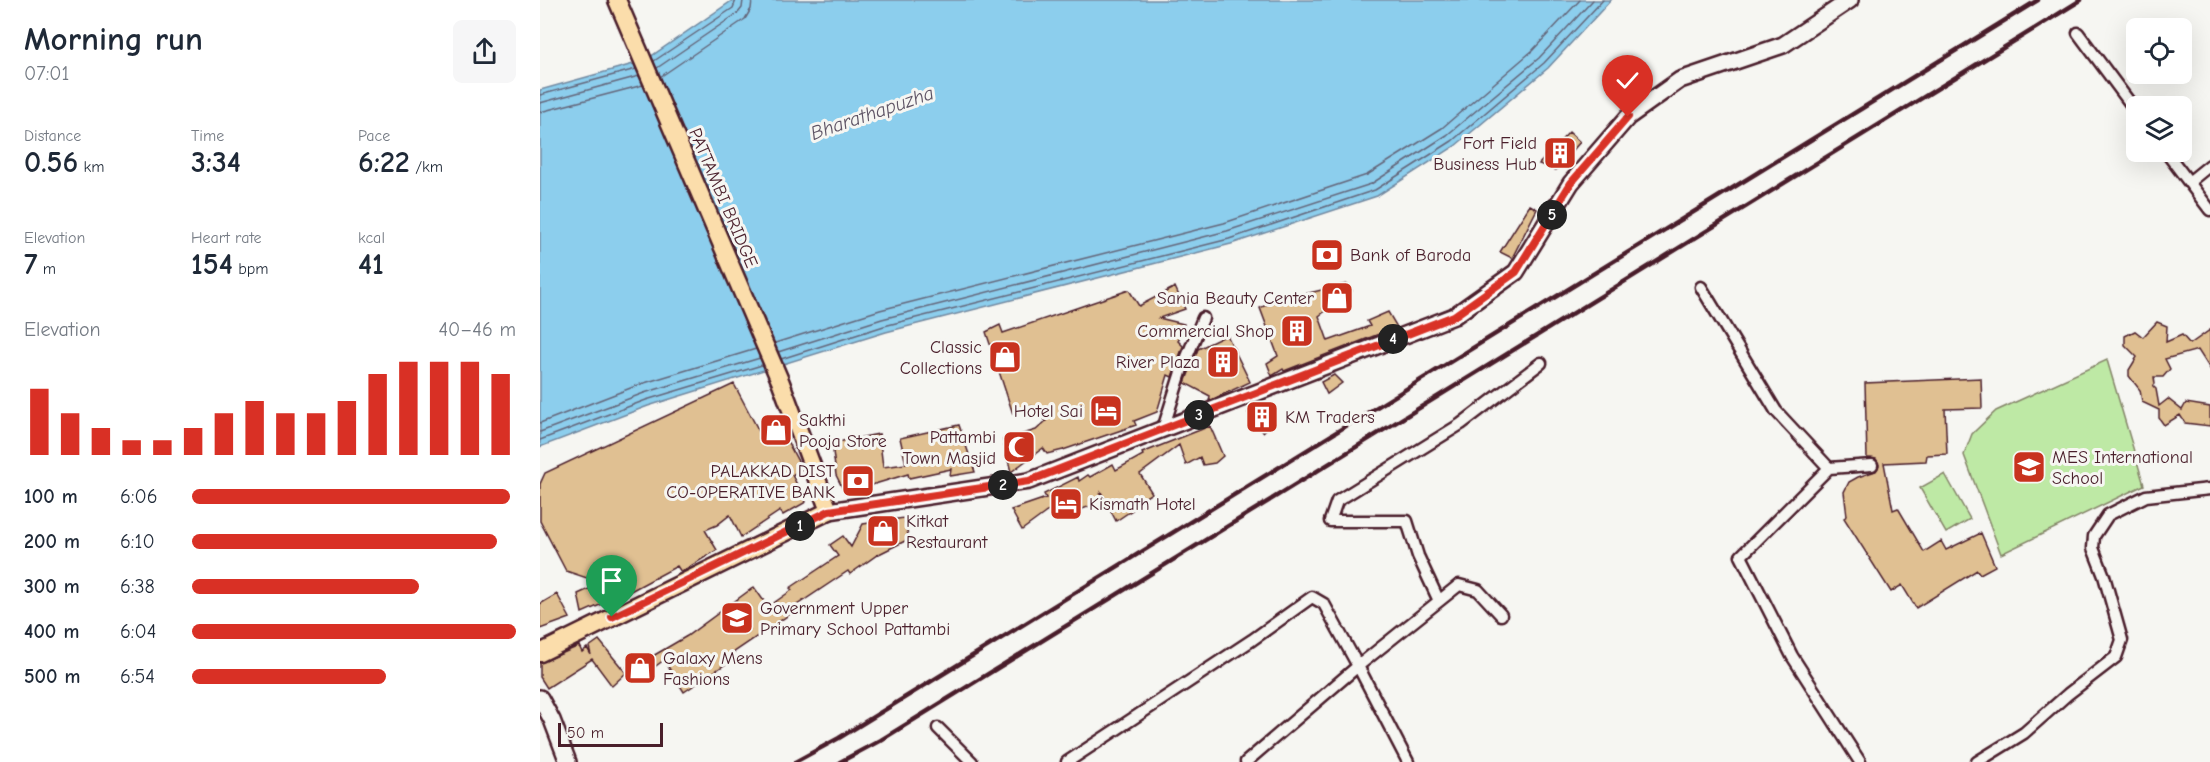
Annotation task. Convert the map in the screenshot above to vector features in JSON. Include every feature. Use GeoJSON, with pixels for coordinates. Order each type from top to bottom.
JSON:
{"type":"FeatureCollection","features":[{"type":"Feature","properties":{"kind":"main road","name":"PATTAMBI BRIDGE"},"geometry":{"type":"LineString","coordinates":[[617,0],[781,383],[829,511]]}},
{"type":"Feature","properties":{"kind":"main road"},"geometry":{"type":"LineString","coordinates":[[540,653],[829,511],[1029,481],[1454,316],[1516,272],[1571,183],[1628,117],[1680,80],[1783,45],[1850,0]]}},
{"type":"Feature","properties":{"kind":"main road"},"geometry":{"type":"LineString","coordinates":[[540,698],[552,720],[568,762]]}},
{"type":"Feature","properties":{"kind":"street"},"geometry":{"type":"LineString","coordinates":[[2078,33],[2126,98]]}},
{"type":"Feature","properties":{"kind":"street"},"geometry":{"type":"LineString","coordinates":[[2174,162],[2210,210]]}},
{"type":"Feature","properties":{"kind":"street"},"geometry":{"type":"LineString","coordinates":[[2189,182],[2210,165]]}},
{"type":"Feature","properties":{"kind":"street"},"geometry":{"type":"LineString","coordinates":[[1701,287],[1776,411],[1829,468]]}},
{"type":"Feature","properties":{"kind":"street"},"geometry":{"type":"LineString","coordinates":[[1163,429],[1182,369],[1203,318]]}},
{"type":"Feature","properties":{"kind":"street"},"geometry":{"type":"LineString","coordinates":[[1439,602],[1418,556],[1407,521],[1330,521],[1337,501],[1461,424],[1541,363]]}},
{"type":"Feature","properties":{"kind":"street"},"geometry":{"type":"LineString","coordinates":[[1860,762],[1792,656],[1741,556],[1829,468],[1872,465]]}},
{"type":"Feature","properties":{"kind":"street"},"geometry":{"type":"LineString","coordinates":[[1977,762],[2024,733],[2068,694],[2116,657],[2122,640],[2104,576],[2093,548],[2094,537],[2108,515],[2146,496],[2210,489]]}},
{"type":"Feature","properties":{"kind":"street"},"geometry":{"type":"LineString","coordinates":[[1246,762],[1358,666],[1459,585],[1478,590],[1501,615]]}},
{"type":"Feature","properties":{"kind":"street"},"geometry":{"type":"LineString","coordinates":[[1067,762],[1252,640],[1312,597],[1324,604],[1408,762]]}},
{"type":"Feature","properties":{"kind":"street"},"geometry":{"type":"LineString","coordinates":[[938,728],[972,762]]}},
{"type":"Feature","properties":{"kind":"green space"},"geometry":{"type":"Polygon","coordinates":[[[2107,360],[2144,485],[2001,554],[1964,455],[1972,434],[1996,411],[2107,360]]]}},
{"type":"Feature","properties":{"kind":"green space"},"geometry":{"type":"Polygon","coordinates":[[[1945,474],[1970,519],[1946,533],[1920,488],[1945,474]]]}},
{"type":"Feature","properties":{"kind":"water","name":"Bharathapuzha"},"geometry":{"type":"Polygon","coordinates":[[[733,0],[1611,0],[1548,68],[1455,146],[1377,196],[1231,244],[886,332],[648,406],[540,447],[540,90],[644,61],[733,0]]]}},
{"type":"Feature","properties":{"kind":"building","name":"Fort Field Business Hub"},"geometry":{"type":"Polygon","coordinates":[[[1569,132],[1580,142],[1556,170],[1539,164],[1569,132]]]}},
{"type":"Feature","properties":{"kind":"building"},"geometry":{"type":"Polygon","coordinates":[[[1530,205],[1537,209],[1512,258],[1500,252],[1530,205]]]}},
{"type":"Feature","properties":{"kind":"building","name":"Bank of Baroda"},"geometry":{"type":"Polygon","coordinates":[[[1335,240],[1341,257],[1321,267],[1312,253],[1335,240]]]}},
{"type":"Feature","properties":{"kind":"building","name":"Commercial Shop"},"geometry":{"type":"Polygon","coordinates":[[[1346,284],[1352,291],[1319,316],[1328,341],[1370,326],[1367,321],[1388,312],[1397,327],[1284,371],[1283,369],[1272,376],[1267,363],[1278,356],[1260,308],[1272,302],[1346,284]]]}},
{"type":"Feature","properties":{"kind":"building"},"geometry":{"type":"Polygon","coordinates":[[[1175,287],[1185,309],[1159,318],[1184,324],[1178,341],[1183,346],[1172,377],[1168,375],[1157,412],[1134,421],[1136,425],[1063,450],[1047,454],[1043,448],[1011,472],[1003,440],[1036,430],[1046,421],[1032,406],[1013,414],[986,332],[1000,325],[1003,333],[1129,290],[1139,306],[1175,287]]]}},
{"type":"Feature","properties":{"kind":"building"},"geometry":{"type":"Polygon","coordinates":[[[2157,322],[2167,326],[2166,342],[2182,335],[2190,344],[2210,330],[2210,369],[2198,350],[2165,359],[2170,369],[2163,377],[2154,377],[2153,386],[2156,389],[2159,406],[2168,399],[2182,410],[2186,403],[2210,407],[2210,426],[2185,423],[2180,415],[2164,425],[2159,418],[2159,410],[2142,402],[2140,390],[2129,376],[2129,370],[2137,357],[2125,345],[2125,336],[2135,331],[2143,337],[2157,322]]]}},
{"type":"Feature","properties":{"kind":"building","name":"River Plaza"},"geometry":{"type":"Polygon","coordinates":[[[1227,335],[1250,382],[1209,401],[1210,396],[1185,383],[1198,349],[1227,335]]]}},
{"type":"Feature","properties":{"kind":"building"},"geometry":{"type":"Polygon","coordinates":[[[1334,375],[1342,383],[1327,394],[1321,382],[1334,375]]]}},
{"type":"Feature","properties":{"kind":"building"},"geometry":{"type":"Polygon","coordinates":[[[1981,378],[1982,408],[1945,409],[1947,454],[1927,455],[1926,461],[1884,463],[1893,510],[1898,508],[1924,552],[1941,541],[1946,550],[1981,533],[1995,566],[1980,574],[1977,570],[1916,608],[1902,585],[1891,592],[1844,518],[1847,516],[1844,492],[1849,482],[1876,471],[1879,465],[1876,459],[1867,458],[1865,383],[1981,378]]]}},
{"type":"Feature","properties":{"kind":"building"},"geometry":{"type":"Polygon","coordinates":[[[734,384],[761,435],[777,422],[802,469],[792,475],[806,502],[783,515],[780,511],[741,537],[730,515],[717,525],[705,530],[717,550],[681,572],[677,566],[625,594],[582,613],[578,594],[602,583],[566,571],[540,521],[540,484],[545,473],[734,384]]]}},
{"type":"Feature","properties":{"kind":"building","name":"KM Traders"},"geometry":{"type":"Polygon","coordinates":[[[1263,403],[1275,421],[1263,432],[1248,413],[1263,403]]]}},
{"type":"Feature","properties":{"kind":"building"},"geometry":{"type":"Polygon","coordinates":[[[959,425],[975,472],[950,476],[951,469],[909,478],[908,474],[845,493],[836,475],[832,443],[879,434],[883,467],[906,464],[900,438],[959,425]]]}},
{"type":"Feature","properties":{"kind":"building"},"geometry":{"type":"Polygon","coordinates":[[[1210,426],[1223,456],[1215,463],[1203,465],[1200,457],[1186,465],[1179,445],[1140,474],[1152,493],[1136,503],[1138,506],[1116,521],[1101,492],[1096,504],[1058,518],[1052,508],[1022,530],[1011,510],[1046,498],[1044,494],[1078,477],[1079,481],[1088,475],[1090,477],[1113,464],[1116,470],[1143,455],[1142,453],[1210,426]]]}},
{"type":"Feature","properties":{"kind":"building"},"geometry":{"type":"Polygon","coordinates":[[[904,518],[909,539],[877,555],[850,574],[848,571],[791,609],[793,612],[727,657],[730,661],[684,692],[664,660],[638,679],[627,667],[643,657],[646,660],[687,636],[754,587],[768,607],[792,590],[790,588],[838,556],[830,545],[843,536],[851,547],[863,524],[904,518]]]}},
{"type":"Feature","properties":{"kind":"building"},"geometry":{"type":"Polygon","coordinates":[[[557,594],[570,618],[540,629],[540,604],[557,594]]]}},
{"type":"Feature","properties":{"kind":"building"},"geometry":{"type":"Polygon","coordinates":[[[599,640],[626,673],[612,686],[592,659],[547,688],[540,677],[540,663],[579,646],[582,652],[587,648],[591,655],[589,647],[599,640]]]}},
{"type":"Feature","properties":{"kind":"railway"},"geometry":{"type":"LineString","coordinates":[[795,762],[839,738],[2038,0]]}},
{"type":"Feature","properties":{"kind":"railway"},"geometry":{"type":"LineString","coordinates":[[840,762],[881,740],[2081,0]]}},
{"type":"Feature","properties":{"kind":"place","name":"Fort Field Business Hub"},"geometry":{"type":"Point","coordinates":[1560,153]}},
{"type":"Feature","properties":{"kind":"place","name":"Bank of Baroda"},"geometry":{"type":"Point","coordinates":[1327,255]}},
{"type":"Feature","properties":{"kind":"place","name":"Sania Beauty Center"},"geometry":{"type":"Point","coordinates":[1337,298]}},
{"type":"Feature","properties":{"kind":"place","name":"Commercial Shop"},"geometry":{"type":"Point","coordinates":[1297,331]}},
{"type":"Feature","properties":{"kind":"place","name":"Classic Collections"},"geometry":{"type":"Point","coordinates":[1005,357]}},
{"type":"Feature","properties":{"kind":"place","name":"River Plaza"},"geometry":{"type":"Point","coordinates":[1223,362]}},
{"type":"Feature","properties":{"kind":"place","name":"Hotel Sai"},"geometry":{"type":"Point","coordinates":[1106,411]}},
{"type":"Feature","properties":{"kind":"place","name":"KM Traders"},"geometry":{"type":"Point","coordinates":[1262,417]}},
{"type":"Feature","properties":{"kind":"place","name":"Sakthi Pooja Store"},"geometry":{"type":"Point","coordinates":[776,430]}},
{"type":"Feature","properties":{"kind":"place","name":"Pattambi Town Masjid"},"geometry":{"type":"Point","coordinates":[1019,447]}},
{"type":"Feature","properties":{"kind":"place","name":"MES International School"},"geometry":{"type":"Point","coordinates":[2029,467]}},
{"type":"Feature","properties":{"kind":"place","name":"PALAKKAD DIST CO-OPERATIVE BANK"},"geometry":{"type":"Point","coordinates":[858,481]}},
{"type":"Feature","properties":{"kind":"place","name":"Kismath Hotel"},"geometry":{"type":"Point","coordinates":[1066,504]}},
{"type":"Feature","properties":{"kind":"place","name":"Kitkat Restaurant"},"geometry":{"type":"Point","coordinates":[883,531]}},
{"type":"Feature","properties":{"kind":"place","name":"Government Upper Primary School Pattambi"},"geometry":{"type":"Point","coordinates":[737,618]}},
{"type":"Feature","properties":{"kind":"place","name":"Galaxy Mens Fashions"},"geometry":{"type":"Point","coordinates":[640,668]}},
{"type":"Feature","properties":{"kind":"route"},"geometry":{"type":"LineString","coordinates":[[612,617],[829,511],[1029,481],[1454,316],[1516,272],[1571,183],[1628,117]]}}]}
